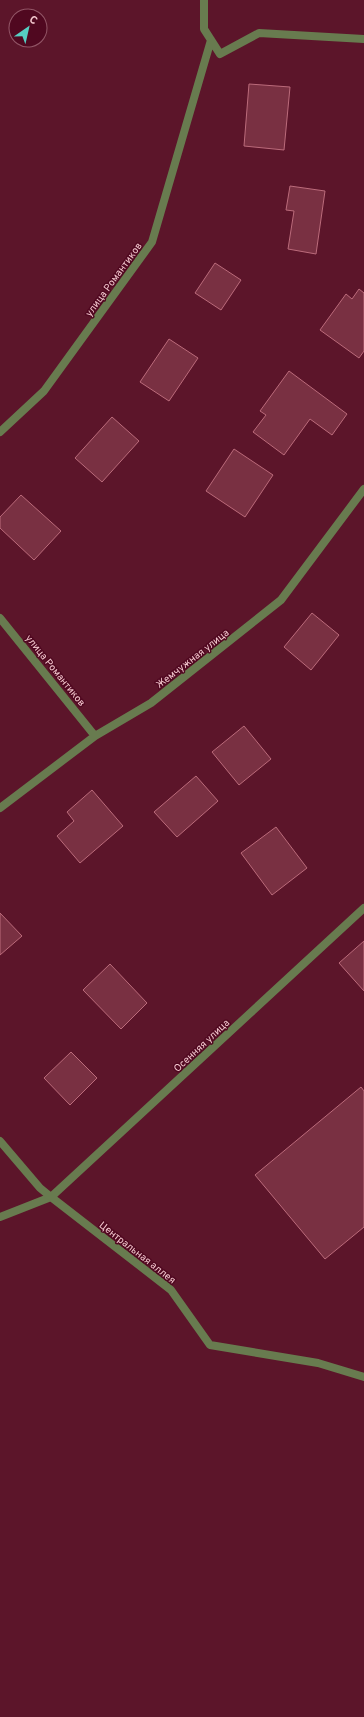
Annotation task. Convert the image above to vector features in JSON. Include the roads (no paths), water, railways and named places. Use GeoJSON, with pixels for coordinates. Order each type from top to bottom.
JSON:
{"type":"FeatureCollection","features":[{"type":"Feature","properties":{"kind":"street"},"geometry":{"type":"LineString","coordinates":[[204,0],[204,29],[220,54],[259,32],[364,39]]}},
{"type":"Feature","properties":{"kind":"street","name":"улица Романтиков"},"geometry":{"type":"LineString","coordinates":[[0,432],[44,392],[152,242],[211,40]]}},
{"type":"Feature","properties":{"kind":"street","name":"Жемчужная улица"},"geometry":{"type":"LineString","coordinates":[[0,808],[95,736],[151,703],[281,600],[364,489]]}},
{"type":"Feature","properties":{"kind":"street","name":"улица Романтиков"},"geometry":{"type":"LineString","coordinates":[[0,618],[95,736]]}},
{"type":"Feature","properties":{"kind":"street","name":"Осенняя улица"},"geometry":{"type":"LineString","coordinates":[[51,1197],[364,908]]}},
{"type":"Feature","properties":{"kind":"street","name":"Центральная аллея"},"geometry":{"type":"LineString","coordinates":[[0,1141],[40,1188],[171,1290],[210,1345],[318,1363],[364,1377]]}},
{"type":"Feature","properties":{"kind":"street"},"geometry":{"type":"LineString","coordinates":[[0,1217],[51,1197]]}}]}
